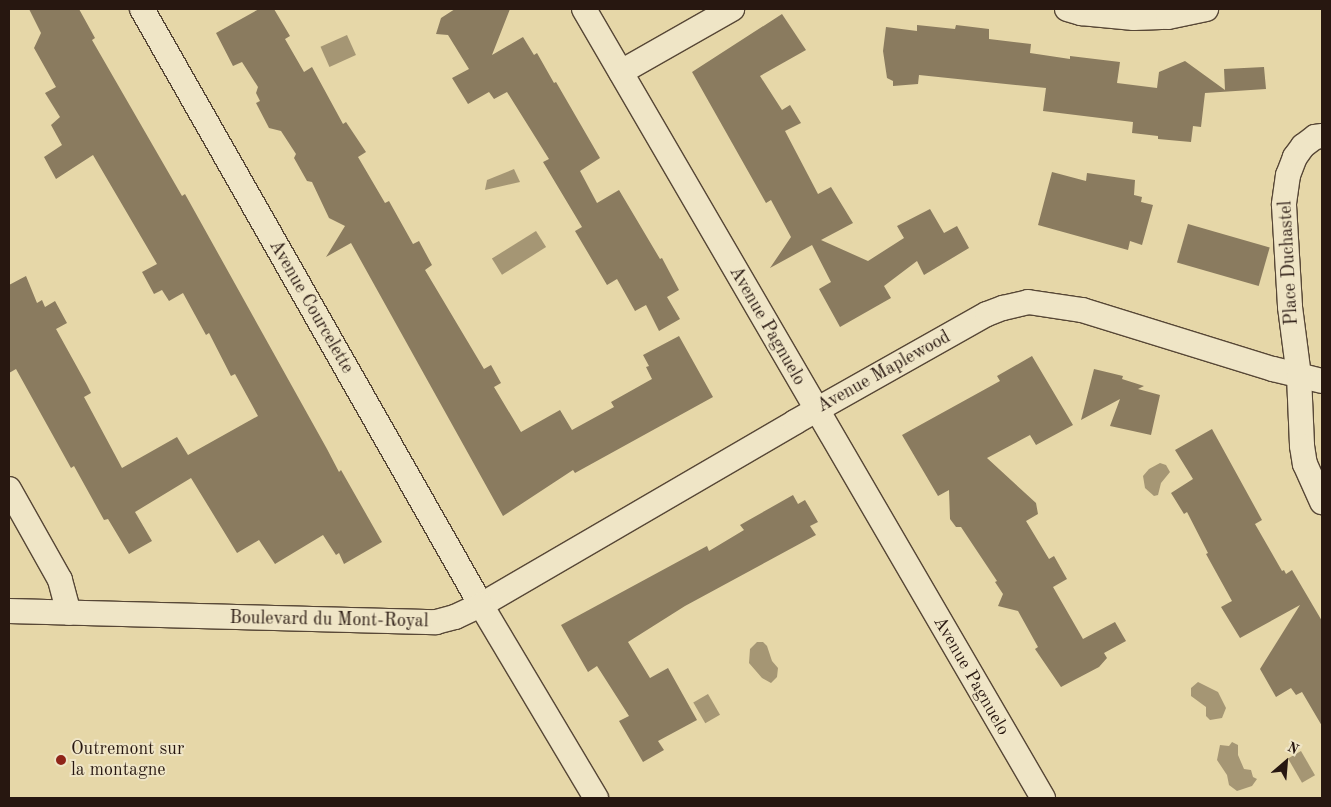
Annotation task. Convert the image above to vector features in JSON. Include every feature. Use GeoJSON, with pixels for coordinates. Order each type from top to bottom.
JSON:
{"type":"FeatureCollection","features":[{"type":"Feature","properties":{"kind":"street","name":"Avenue Courcelette"},"geometry":{"type":"LineString","coordinates":[[142,9],[481,605]]}},
{"type":"Feature","properties":{"kind":"street","name":"Avenue Pagnuelo"},"geometry":{"type":"LineString","coordinates":[[584,9],[1043,798]]}},
{"type":"Feature","properties":{"kind":"street"},"geometry":{"type":"LineString","coordinates":[[621,72],[732,9]]}},
{"type":"Feature","properties":{"kind":"street"},"geometry":{"type":"LineString","coordinates":[[1076,10],[1134,18],[1168,17],[1206,9]]}},
{"type":"Feature","properties":{"kind":"street","name":"Place Duchastel"},"geometry":{"type":"LineString","coordinates":[[1322,136],[1315,137],[1303,146],[1295,157],[1288,174],[1284,205],[1290,307],[1299,376],[1302,446],[1305,464],[1322,502]]}},
{"type":"Feature","properties":{"kind":"street","name":"Avenue Maplewood"},"geometry":{"type":"LineString","coordinates":[[481,605],[816,410],[987,314],[1028,302],[1082,310],[1299,376],[1322,381]]}},
{"type":"Feature","properties":{"kind":"street"},"geometry":{"type":"LineString","coordinates":[[9,489],[60,580],[69,613]]}},
{"type":"Feature","properties":{"kind":"street","name":"Boulevard du Mont-Royal"},"geometry":{"type":"LineString","coordinates":[[9,611],[436,622],[455,617],[481,605]]}},
{"type":"Feature","properties":{"kind":"street"},"geometry":{"type":"LineString","coordinates":[[481,605],[596,798]]}},
{"type":"Feature","properties":{"kind":"shaded area"},"geometry":{"type":"Polygon","coordinates":[[[347,35],[356,55],[329,67],[321,47],[347,35]]]}},
{"type":"Feature","properties":{"kind":"shaded area"},"geometry":{"type":"Polygon","coordinates":[[[514,169],[520,182],[485,190],[487,180],[514,169]]]}},
{"type":"Feature","properties":{"kind":"shaded area"},"geometry":{"type":"Polygon","coordinates":[[[536,231],[546,247],[502,275],[492,259],[536,231]]]}},
{"type":"Feature","properties":{"kind":"shaded area"},"geometry":{"type":"Polygon","coordinates":[[[1160,463],[1166,465],[1170,472],[1161,483],[1158,495],[1154,496],[1145,488],[1143,476],[1149,469],[1160,463]]]}},
{"type":"Feature","properties":{"kind":"shaded area"},"geometry":{"type":"Polygon","coordinates":[[[757,642],[763,642],[767,646],[772,661],[778,668],[777,677],[771,683],[762,678],[749,663],[750,649],[757,642]]]}},
{"type":"Feature","properties":{"kind":"shaded area"},"geometry":{"type":"Polygon","coordinates":[[[1198,682],[1218,692],[1226,708],[1222,718],[1210,720],[1206,716],[1206,707],[1191,696],[1191,688],[1198,682]]]}},
{"type":"Feature","properties":{"kind":"shaded area"},"geometry":{"type":"Polygon","coordinates":[[[708,694],[720,715],[705,723],[693,702],[708,694]]]}},
{"type":"Feature","properties":{"kind":"shaded area"},"geometry":{"type":"Polygon","coordinates":[[[1232,742],[1238,745],[1238,755],[1244,769],[1251,770],[1253,777],[1257,779],[1252,786],[1237,791],[1229,785],[1227,775],[1217,760],[1220,745],[1229,746],[1232,742]]]}},
{"type":"Feature","properties":{"kind":"shaded area"},"geometry":{"type":"Polygon","coordinates":[[[1301,751],[1315,775],[1302,783],[1288,758],[1301,751]]]}},
{"type":"Feature","properties":{"kind":"building"},"geometry":{"type":"Polygon","coordinates":[[[29,9],[79,9],[95,38],[92,40],[182,196],[185,194],[339,472],[341,470],[382,542],[344,564],[339,553],[336,555],[323,535],[275,564],[259,540],[237,553],[191,478],[135,512],[152,541],[129,554],[108,519],[104,520],[74,466],[71,468],[16,369],[9,373],[9,285],[26,276],[37,303],[42,300],[45,307],[55,301],[67,323],[56,329],[91,393],[84,397],[122,468],[177,437],[188,455],[258,416],[235,374],[231,376],[209,333],[206,335],[183,293],[169,301],[162,290],[154,294],[142,272],[157,264],[93,155],[56,179],[44,157],[62,145],[51,125],[60,117],[45,93],[56,87],[34,48],[41,33],[29,9]]]}},
{"type":"Feature","properties":{"kind":"building"},"geometry":{"type":"Polygon","coordinates":[[[259,9],[274,9],[290,36],[285,39],[304,72],[312,67],[343,124],[346,122],[366,152],[358,157],[385,203],[389,201],[413,244],[419,241],[432,265],[425,270],[484,369],[491,365],[501,383],[494,387],[521,432],[560,410],[572,430],[614,407],[611,402],[652,379],[646,367],[649,366],[643,355],[679,336],[713,397],[575,473],[573,470],[503,516],[351,243],[326,257],[345,226],[329,218],[312,182],[307,181],[294,158],[296,154],[281,131],[269,128],[256,103],[260,101],[256,93],[258,87],[242,62],[233,66],[216,33],[259,9]]]}},
{"type":"Feature","properties":{"kind":"building"},"geometry":{"type":"Polygon","coordinates":[[[455,9],[510,9],[492,55],[523,37],[534,55],[537,53],[600,158],[580,171],[597,203],[619,190],[660,259],[662,258],[679,290],[667,297],[680,319],[659,331],[646,305],[635,311],[617,279],[607,285],[575,231],[582,227],[543,162],[549,159],[507,92],[494,99],[489,92],[468,104],[452,78],[469,69],[448,35],[436,34],[441,18],[455,9]]]}},
{"type":"Feature","properties":{"kind":"building"},"geometry":{"type":"Polygon","coordinates":[[[782,14],[806,50],[760,76],[782,110],[790,105],[801,123],[785,131],[818,194],[831,187],[853,223],[821,240],[868,261],[904,238],[897,226],[930,209],[944,233],[957,226],[969,248],[924,275],[917,261],[884,286],[891,298],[840,327],[819,289],[831,282],[812,245],[770,268],[791,237],[771,200],[766,203],[692,72],[782,14]]]}},
{"type":"Feature","properties":{"kind":"building"},"geometry":{"type":"Polygon","coordinates":[[[917,25],[955,29],[956,25],[989,29],[989,39],[1031,44],[1030,53],[1070,59],[1070,56],[1120,62],[1117,83],[1157,88],[1159,72],[1185,61],[1225,90],[1224,69],[1264,67],[1266,89],[1205,93],[1201,127],[1193,126],[1191,142],[1158,139],[1158,136],[1132,133],[1133,122],[1043,111],[1046,88],[919,75],[918,84],[893,86],[893,81],[887,78],[883,51],[886,27],[917,31],[917,25]]]}},
{"type":"Feature","properties":{"kind":"building"},"geometry":{"type":"Polygon","coordinates":[[[1052,172],[1086,181],[1087,173],[1135,180],[1134,195],[1142,197],[1141,202],[1153,205],[1142,245],[1130,241],[1128,250],[1038,225],[1052,172]]]}},
{"type":"Feature","properties":{"kind":"building"},"geometry":{"type":"Polygon","coordinates":[[[1188,224],[1270,247],[1259,286],[1177,262],[1188,224]]]}},
{"type":"Feature","properties":{"kind":"building"},"geometry":{"type":"Polygon","coordinates":[[[1032,356],[1073,425],[1036,445],[1030,435],[987,458],[1036,503],[1038,514],[1026,521],[1049,559],[1054,556],[1067,579],[1053,587],[1083,639],[1115,622],[1126,641],[1104,653],[1107,658],[1099,667],[1061,687],[1035,649],[1038,647],[1018,611],[998,606],[1003,594],[995,582],[997,581],[961,527],[956,527],[950,519],[949,490],[938,496],[902,435],[1000,381],[997,376],[1032,356]]]}},
{"type":"Feature","properties":{"kind":"building"},"geometry":{"type":"Polygon","coordinates":[[[1094,369],[1123,376],[1122,379],[1144,386],[1138,389],[1160,395],[1151,435],[1110,426],[1120,399],[1081,420],[1094,369]]]}},
{"type":"Feature","properties":{"kind":"building"},"geometry":{"type":"Polygon","coordinates":[[[1212,429],[1262,520],[1255,524],[1282,571],[1284,570],[1286,574],[1292,570],[1322,621],[1322,726],[1302,692],[1296,695],[1291,688],[1276,697],[1260,669],[1300,605],[1240,638],[1221,607],[1232,601],[1206,554],[1208,553],[1187,512],[1184,514],[1171,493],[1193,479],[1175,450],[1212,429]]]}},
{"type":"Feature","properties":{"kind":"building"},"geometry":{"type":"Polygon","coordinates":[[[793,495],[798,504],[805,500],[818,522],[810,526],[816,535],[685,606],[628,642],[650,678],[668,668],[697,720],[658,741],[664,750],[643,762],[619,721],[629,716],[597,666],[588,672],[561,625],[707,546],[709,551],[744,530],[740,525],[793,495]]]}},
{"type":"Feature","properties":{"kind":"place","name":"Outremont sur la montagne"},"geometry":{"type":"Point","coordinates":[61,760]}}]}
